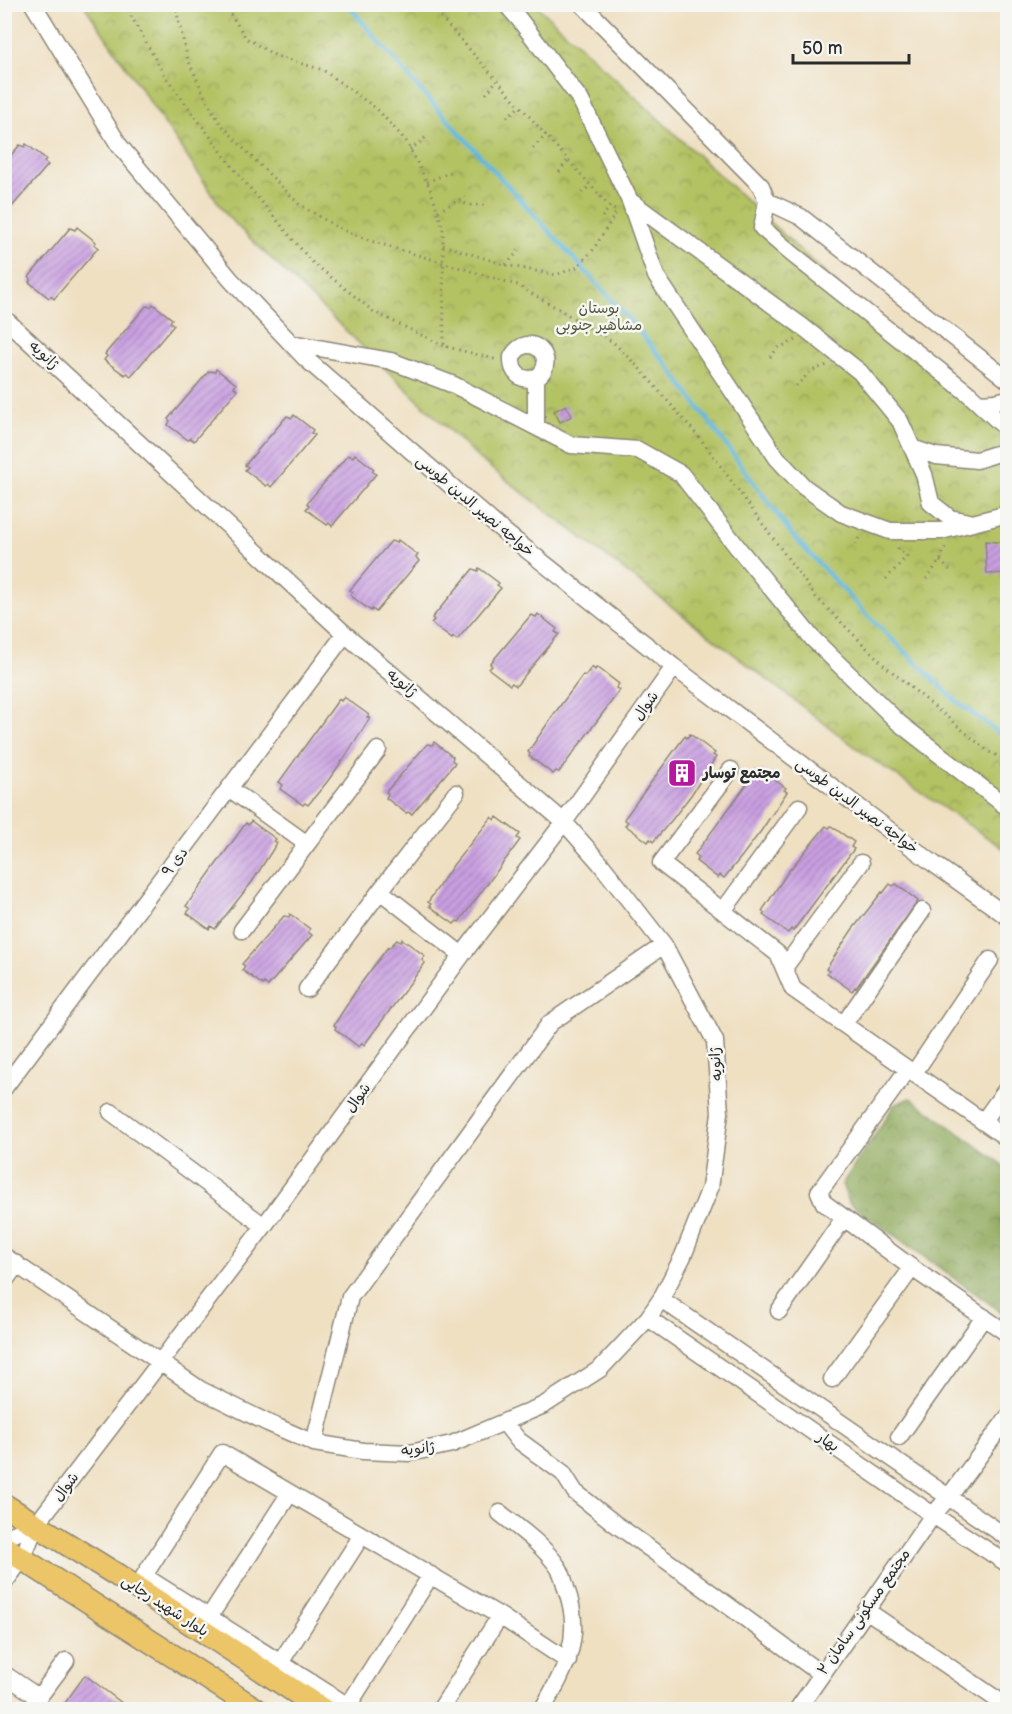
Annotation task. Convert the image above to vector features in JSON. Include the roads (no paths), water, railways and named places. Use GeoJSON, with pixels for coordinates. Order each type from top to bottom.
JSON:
{"type":"FeatureCollection","features":[{"type":"Feature","properties":{"kind":"main road","name":"بلوار شهید رجایی"},"geometry":{"type":"LineString","coordinates":[[4,1505],[323,1710]]}},
{"type":"Feature","properties":{"kind":"main road"},"geometry":{"type":"LineString","coordinates":[[13,1553],[257,1710]]}},
{"type":"Feature","properties":{"kind":"street","name":"خواجه نصیر الدین طوسی"},"geometry":{"type":"LineString","coordinates":[[33,4],[119,145],[231,280],[305,358],[496,526],[674,667],[934,864],[1008,917]]}},
{"type":"Feature","properties":{"kind":"street"},"geometry":{"type":"LineString","coordinates":[[506,4],[580,99],[623,206],[636,220],[656,276],[777,458],[804,487],[841,513],[890,531],[941,531],[1008,514]]}},
{"type":"Feature","properties":{"kind":"street"},"geometry":{"type":"LineString","coordinates":[[582,4],[761,186],[767,201],[762,228],[979,403],[1008,430]]}},
{"type":"Feature","properties":{"kind":"street"},"geometry":{"type":"LineString","coordinates":[[767,201],[801,217],[1008,380]]}},
{"type":"Feature","properties":{"kind":"street"},"geometry":{"type":"LineString","coordinates":[[623,206],[812,334],[860,372],[900,421],[924,474],[931,503],[950,518],[973,523]]}},
{"type":"Feature","properties":{"kind":"street","name":"ژانویه"},"geometry":{"type":"LineString","coordinates":[[4,318],[345,634],[564,822],[600,863],[664,945],[715,1041],[720,1113],[710,1188],[683,1256],[661,1299],[648,1318],[600,1369],[544,1405],[452,1444],[410,1453],[363,1451],[314,1443],[201,1390],[11,1260]]}},
{"type":"Feature","properties":{"kind":"street"},"geometry":{"type":"LineString","coordinates":[[291,343],[391,361],[454,384],[571,445],[638,450],[681,474],[812,638],[899,723],[1008,808]]}},
{"type":"Feature","properties":{"kind":"street"},"geometry":{"type":"LineString","coordinates":[[526,345],[539,348],[545,357],[546,364],[536,378],[525,379],[513,369],[512,357],[520,347],[526,345]]}},
{"type":"Feature","properties":{"kind":"street"},"geometry":{"type":"LineString","coordinates":[[536,378],[536,426]]}},
{"type":"Feature","properties":{"kind":"street"},"geometry":{"type":"LineString","coordinates":[[979,403],[1008,399]]}},
{"type":"Feature","properties":{"kind":"street"},"geometry":{"type":"LineString","coordinates":[[912,448],[936,456],[976,460],[1002,452],[1008,438]]}},
{"type":"Feature","properties":{"kind":"street","name":"۹ دی"},"geometry":{"type":"LineString","coordinates":[[4,1088],[345,634]]}},
{"type":"Feature","properties":{"kind":"street","name":"شوال"},"geometry":{"type":"LineString","coordinates":[[4,1583],[13,1553],[264,1226],[462,955],[564,822],[674,667]]}},
{"type":"Feature","properties":{"kind":"street"},"geometry":{"type":"LineString","coordinates":[[242,930],[378,750]]}},
{"type":"Feature","properties":{"kind":"street"},"geometry":{"type":"LineString","coordinates":[[731,770],[661,863],[778,954],[794,989],[1008,1139]]}},
{"type":"Feature","properties":{"kind":"street"},"geometry":{"type":"LineString","coordinates":[[230,789],[307,844]]}},
{"type":"Feature","properties":{"kind":"street"},"geometry":{"type":"LineString","coordinates":[[307,989],[456,793]]}},
{"type":"Feature","properties":{"kind":"street"},"geometry":{"type":"LineString","coordinates":[[723,911],[799,807]]}},
{"type":"Feature","properties":{"kind":"street"},"geometry":{"type":"LineString","coordinates":[[784,968],[861,863]]}},
{"type":"Feature","properties":{"kind":"street"},"geometry":{"type":"LineString","coordinates":[[380,891],[462,955]]}},
{"type":"Feature","properties":{"kind":"street"},"geometry":{"type":"LineString","coordinates":[[844,1024],[922,911]]}},
{"type":"Feature","properties":{"kind":"street"},"geometry":{"type":"LineString","coordinates":[[314,1443],[350,1297],[550,1023],[664,945]]}},
{"type":"Feature","properties":{"kind":"street"},"geometry":{"type":"LineString","coordinates":[[990,960],[911,1071],[819,1192],[824,1203],[912,1268],[1008,1334]]}},
{"type":"Feature","properties":{"kind":"street"},"geometry":{"type":"LineString","coordinates":[[983,1122],[1008,1087]]}},
{"type":"Feature","properties":{"kind":"street"},"geometry":{"type":"LineString","coordinates":[[111,1112],[264,1226]]}},
{"type":"Feature","properties":{"kind":"street"},"geometry":{"type":"LineString","coordinates":[[779,1311],[844,1218]]}},
{"type":"Feature","properties":{"kind":"street"},"geometry":{"type":"LineString","coordinates":[[4,1282],[11,1260]]}},
{"type":"Feature","properties":{"kind":"street"},"geometry":{"type":"LineString","coordinates":[[832,1379],[912,1268]]}},
{"type":"Feature","properties":{"kind":"street","name":"بهار"},"geometry":{"type":"LineString","coordinates":[[661,1299],[1008,1538]]}},
{"type":"Feature","properties":{"kind":"street"},"geometry":{"type":"LineString","coordinates":[[899,1437],[984,1317]]}},
{"type":"Feature","properties":{"kind":"street","name":"بهار"},"geometry":{"type":"LineString","coordinates":[[648,1318],[933,1515],[1008,1564]]}},
{"type":"Feature","properties":{"kind":"street","name":"مجتمع مسکونی سامان ۲"},"geometry":{"type":"LineString","coordinates":[[797,1710],[933,1515],[1008,1417]]}},
{"type":"Feature","properties":{"kind":"street"},"geometry":{"type":"LineString","coordinates":[[504,1422],[518,1440],[564,1473],[575,1492],[821,1674]]}},
{"type":"Feature","properties":{"kind":"street"},"geometry":{"type":"LineString","coordinates":[[431,1575],[348,1706],[144,1576],[222,1453],[431,1575],[500,1616],[568,1661]]}},
{"type":"Feature","properties":{"kind":"street"},"geometry":{"type":"LineString","coordinates":[[208,1617],[290,1493]]}},
{"type":"Feature","properties":{"kind":"street"},"geometry":{"type":"LineString","coordinates":[[501,1513],[535,1541],[559,1568],[571,1600],[573,1634],[568,1661],[542,1710]]}},
{"type":"Feature","properties":{"kind":"street"},"geometry":{"type":"LineString","coordinates":[[4,1538],[36,1525]]}},
{"type":"Feature","properties":{"kind":"street"},"geometry":{"type":"LineString","coordinates":[[280,1663],[362,1535]]}},
{"type":"Feature","properties":{"kind":"street"},"geometry":{"type":"LineString","coordinates":[[866,1610],[1008,1707]]}},
{"type":"Feature","properties":{"kind":"street"},"geometry":{"type":"LineString","coordinates":[[440,1710],[500,1616]]}},
{"type":"Feature","properties":{"kind":"street"},"geometry":{"type":"LineString","coordinates":[[4,1674],[34,1703],[66,1661]]}},
{"type":"Feature","properties":{"kind":"waterway"},"geometry":{"type":"LineString","coordinates":[[347,4],[415,84],[620,309],[669,367],[793,536],[867,615],[956,701],[1008,740]]}},
{"type":"Feature","properties":{"kind":"place","name":"مجتمع توسار"},"geometry":{"type":"Point","coordinates":[682,773]}},
{"type":"Feature","properties":{"kind":"park label","name":"بوستان مشاهیر جنوبی"},"geometry":{"type":"Point","coordinates":[599,316]}}]}
